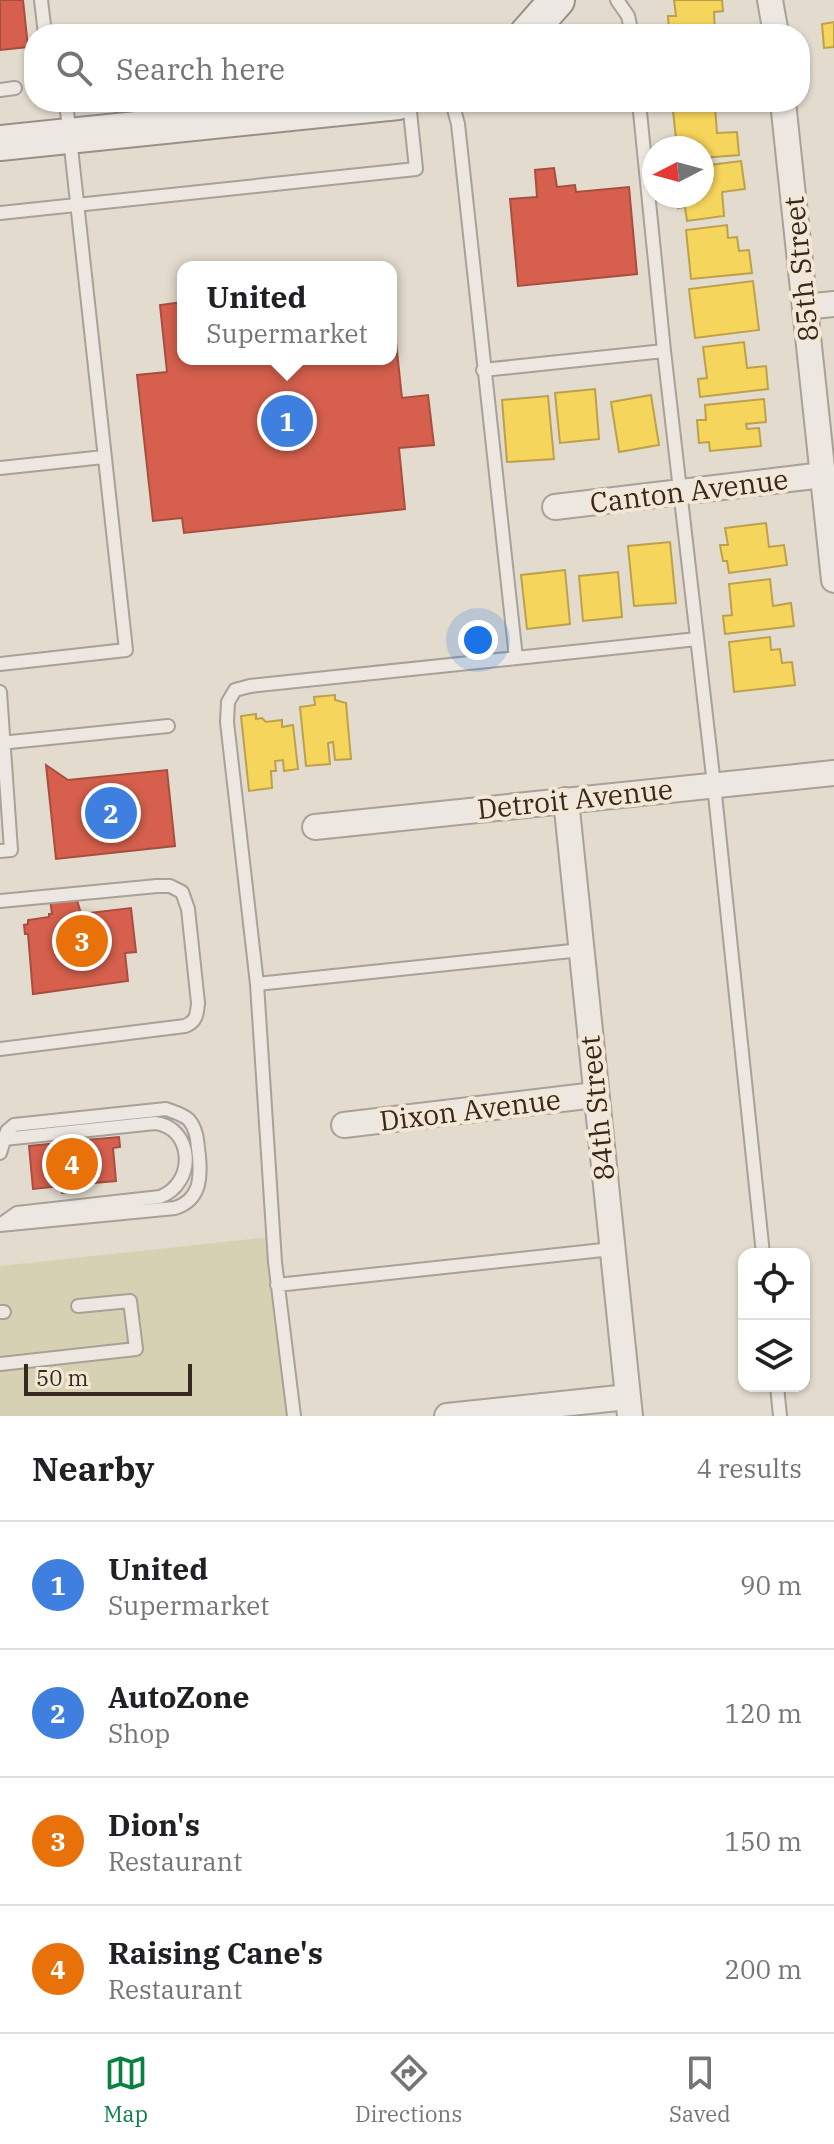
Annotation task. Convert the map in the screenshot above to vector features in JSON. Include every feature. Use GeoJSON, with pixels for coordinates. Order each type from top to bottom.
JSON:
{"type":"FeatureCollection","features":[{"type":"Feature","properties":{"kind":"street"},"geometry":{"type":"LineString","coordinates":[[536,24],[557,0]]}},
{"type":"Feature","properties":{"kind":"street"},"geometry":{"type":"LineString","coordinates":[[770,0],[774,24]]}},
{"type":"Feature","properties":{"kind":"street"},"geometry":{"type":"LineString","coordinates":[[0,143],[302,112]]}},
{"type":"Feature","properties":{"kind":"street","name":"85th Street"},"geometry":{"type":"LineString","coordinates":[[784,112],[834,580]]}},
{"type":"Feature","properties":{"kind":"street"},"geometry":{"type":"LineString","coordinates":[[805,307],[834,304]]}},
{"type":"Feature","properties":{"kind":"street","name":"Canton Avenue"},"geometry":{"type":"LineString","coordinates":[[555,507],[823,475]]}},
{"type":"Feature","properties":{"kind":"street","name":"Detroit Avenue"},"geometry":{"type":"LineString","coordinates":[[315,827],[834,773]]}},
{"type":"Feature","properties":{"kind":"street","name":"84th Street"},"geometry":{"type":"LineString","coordinates":[[566,800],[629,1406]]}},
{"type":"Feature","properties":{"kind":"street","name":"Dixon Avenue"},"geometry":{"type":"LineString","coordinates":[[344,1125],[595,1095]]}},
{"type":"Feature","properties":{"kind":"street"},"geometry":{"type":"LineString","coordinates":[[447,1416],[629,1406]]}},
{"type":"Feature","properties":{"kind":"lane"},"geometry":{"type":"LineString","coordinates":[[41,0],[44,24]]}},
{"type":"Feature","properties":{"kind":"lane"},"geometry":{"type":"LineString","coordinates":[[617,0],[630,24]]}},
{"type":"Feature","properties":{"kind":"lane"},"geometry":{"type":"LineString","coordinates":[[0,90],[15,88]]}},
{"type":"Feature","properties":{"kind":"lane"},"geometry":{"type":"LineString","coordinates":[[0,664],[126,650],[68,112]]}},
{"type":"Feature","properties":{"kind":"lane"},"geometry":{"type":"LineString","coordinates":[[0,213],[416,169],[410,112]]}},
{"type":"Feature","properties":{"kind":"lane"},"geometry":{"type":"LineString","coordinates":[[455,112],[516,658]]}},
{"type":"Feature","properties":{"kind":"lane"},"geometry":{"type":"LineString","coordinates":[[640,112],[762,1248]]}},
{"type":"Feature","properties":{"kind":"lane"},"geometry":{"type":"LineString","coordinates":[[483,370],[664,351]]}},
{"type":"Feature","properties":{"kind":"lane"},"geometry":{"type":"LineString","coordinates":[[0,468],[104,457]]}},
{"type":"Feature","properties":{"kind":"lane"},"geometry":{"type":"LineString","coordinates":[[294,1416],[277,1285],[257,984],[227,722],[228,702],[235,690],[250,686],[697,639]]}},
{"type":"Feature","properties":{"kind":"lane"},"geometry":{"type":"LineString","coordinates":[[0,692],[11,850],[0,851]]}},
{"type":"Feature","properties":{"kind":"lane"},"geometry":{"type":"LineString","coordinates":[[2,743],[168,726]]}},
{"type":"Feature","properties":{"kind":"lane"},"geometry":{"type":"LineString","coordinates":[[0,901],[170,886],[182,892],[188,909],[198,1003],[197,1016],[192,1023],[175,1028],[0,1049]]}},
{"type":"Feature","properties":{"kind":"lane"},"geometry":{"type":"LineString","coordinates":[[257,984],[581,950]]}},
{"type":"Feature","properties":{"kind":"lane"},"geometry":{"type":"LineString","coordinates":[[0,1153],[4,1139],[155,1123],[164,1124],[178,1135],[185,1167],[181,1182],[160,1197],[17,1213],[0,1225]]}},
{"type":"Feature","properties":{"kind":"lane"},"geometry":{"type":"LineString","coordinates":[[277,1285],[612,1249]]}},
{"type":"Feature","properties":{"kind":"lane"},"geometry":{"type":"LineString","coordinates":[[0,1364],[136,1349],[130,1301],[78,1306]]}},
{"type":"Feature","properties":{"kind":"lane"},"geometry":{"type":"LineString","coordinates":[[778,1392],[780,1416]]}},
{"type":"Feature","properties":{"kind":"shaded area"},"geometry":{"type":"Polygon","coordinates":[[[269,1237],[288,1416],[0,1416],[0,1266],[269,1237]]]}},
{"type":"Feature","properties":{"kind":"building: Homes"},"geometry":{"type":"Polygon","coordinates":[[[674,0],[722,0],[723,11],[714,12],[715,24],[669,24],[668,16],[676,16],[674,0]]]}},
{"type":"Feature","properties":{"kind":"building: Homes"},"geometry":{"type":"Polygon","coordinates":[[[834,22],[834,47],[824,48],[822,24],[834,22]]]}},
{"type":"Feature","properties":{"kind":"building: Homes"},"geometry":{"type":"Polygon","coordinates":[[[673,112],[715,112],[717,133],[737,132],[739,155],[714,157],[714,136],[676,136],[673,112]]]}},
{"type":"Feature","properties":{"kind":"building: Homes"},"geometry":{"type":"Polygon","coordinates":[[[741,161],[745,189],[722,192],[724,216],[687,221],[685,208],[714,208],[714,164],[741,161]]]}},
{"type":"Feature","properties":{"kind":"building: Homes"},"geometry":{"type":"Polygon","coordinates":[[[727,225],[728,238],[737,237],[739,251],[749,250],[752,273],[691,279],[686,230],[727,225]]]}},
{"type":"Feature","properties":{"kind":"building: Homes"},"geometry":{"type":"Polygon","coordinates":[[[753,281],[759,330],[695,338],[689,289],[753,281]]]}},
{"type":"Feature","properties":{"kind":"building: Homes"},"geometry":{"type":"Polygon","coordinates":[[[744,342],[747,368],[766,366],[768,389],[700,397],[698,379],[707,378],[703,347],[744,342]]]}},
{"type":"Feature","properties":{"kind":"building: Homes"},"geometry":{"type":"Polygon","coordinates":[[[595,389],[599,439],[560,443],[555,393],[595,389]]]}},
{"type":"Feature","properties":{"kind":"building: Homes"},"geometry":{"type":"Polygon","coordinates":[[[651,395],[659,445],[619,452],[611,402],[651,395]]]}},
{"type":"Feature","properties":{"kind":"building: Homes"},"geometry":{"type":"Polygon","coordinates":[[[548,396],[554,459],[507,462],[502,400],[548,396]]]}},
{"type":"Feature","properties":{"kind":"building: Homes"},"geometry":{"type":"Polygon","coordinates":[[[764,399],[766,422],[746,424],[747,429],[759,428],[761,446],[710,451],[709,442],[699,443],[697,420],[706,420],[705,405],[764,399]]]}},
{"type":"Feature","properties":{"kind":"building: Homes"},"geometry":{"type":"Polygon","coordinates":[[[766,523],[769,547],[784,545],[787,565],[729,573],[720,545],[728,545],[725,528],[766,523]]]}},
{"type":"Feature","properties":{"kind":"building: Homes"},"geometry":{"type":"Polygon","coordinates":[[[670,542],[676,603],[634,606],[628,546],[670,542]]]}},
{"type":"Feature","properties":{"kind":"building: Homes"},"geometry":{"type":"Polygon","coordinates":[[[565,570],[570,624],[527,629],[521,575],[565,570]]]}},
{"type":"Feature","properties":{"kind":"building: Homes"},"geometry":{"type":"Polygon","coordinates":[[[618,572],[622,617],[583,621],[579,576],[618,572]]]}},
{"type":"Feature","properties":{"kind":"building: Homes"},"geometry":{"type":"Polygon","coordinates":[[[770,579],[773,606],[791,603],[794,626],[725,634],[723,616],[732,615],[729,584],[770,579]]]}},
{"type":"Feature","properties":{"kind":"building: Homes"},"geometry":{"type":"Polygon","coordinates":[[[770,637],[771,650],[780,649],[782,663],[792,662],[795,685],[734,692],[729,642],[770,637]]]}},
{"type":"Feature","properties":{"kind":"building: Homes"},"geometry":{"type":"Polygon","coordinates":[[[335,695],[335,700],[346,703],[351,759],[335,760],[333,742],[328,743],[330,764],[306,766],[300,707],[315,705],[314,697],[335,695]]]}},
{"type":"Feature","properties":{"kind":"building: Homes"},"geometry":{"type":"Polygon","coordinates":[[[256,714],[256,719],[262,718],[266,722],[282,720],[282,727],[293,725],[298,769],[284,771],[283,760],[275,761],[276,771],[271,771],[272,788],[249,791],[241,716],[256,714]]]}},
{"type":"Feature","properties":{"kind":"building: Shops"},"geometry":{"type":"Polygon","coordinates":[[[0,0],[23,0],[24,47],[0,50],[0,0]]]}},
{"type":"Feature","properties":{"kind":"building: Shops"},"geometry":{"type":"Polygon","coordinates":[[[554,168],[557,187],[575,185],[576,192],[629,187],[637,274],[518,286],[510,199],[537,197],[535,170],[554,168]]]}},
{"type":"Feature","properties":{"kind":"building: Shops"},"geometry":{"type":"Polygon","coordinates":[[[177,303],[177,365],[397,365],[397,351],[402,398],[428,395],[434,445],[399,448],[405,509],[184,533],[182,518],[153,521],[137,375],[167,372],[160,305],[177,303]]]}},
{"type":"Feature","properties":{"kind":"building: Shops"},"geometry":{"type":"Polygon","coordinates":[[[46,765],[68,780],[167,770],[175,846],[56,859],[46,765]]]}},
{"type":"Feature","properties":{"kind":"building: Shops"},"geometry":{"type":"Polygon","coordinates":[[[76,896],[81,914],[131,908],[136,952],[125,953],[128,981],[33,994],[28,934],[25,934],[24,925],[28,924],[28,920],[52,914],[50,899],[76,896]]]}},
{"type":"Feature","properties":{"kind":"building: Shops"},"geometry":{"type":"Polygon","coordinates":[[[119,1137],[120,1147],[113,1148],[116,1181],[82,1184],[82,1191],[62,1193],[61,1186],[33,1189],[29,1146],[74,1138],[74,1141],[119,1137]]]}},
{"type":"Feature","properties":{"kind":"place","name":"United"},"geometry":{"type":"Point","coordinates":[287,421]}},
{"type":"Feature","properties":{"kind":"place","name":"AutoZone"},"geometry":{"type":"Point","coordinates":[111,813]}},
{"type":"Feature","properties":{"kind":"place","name":"Dion's"},"geometry":{"type":"Point","coordinates":[82,941]}},
{"type":"Feature","properties":{"kind":"place","name":"Raising Cane's"},"geometry":{"type":"Point","coordinates":[72,1164]}}]}
